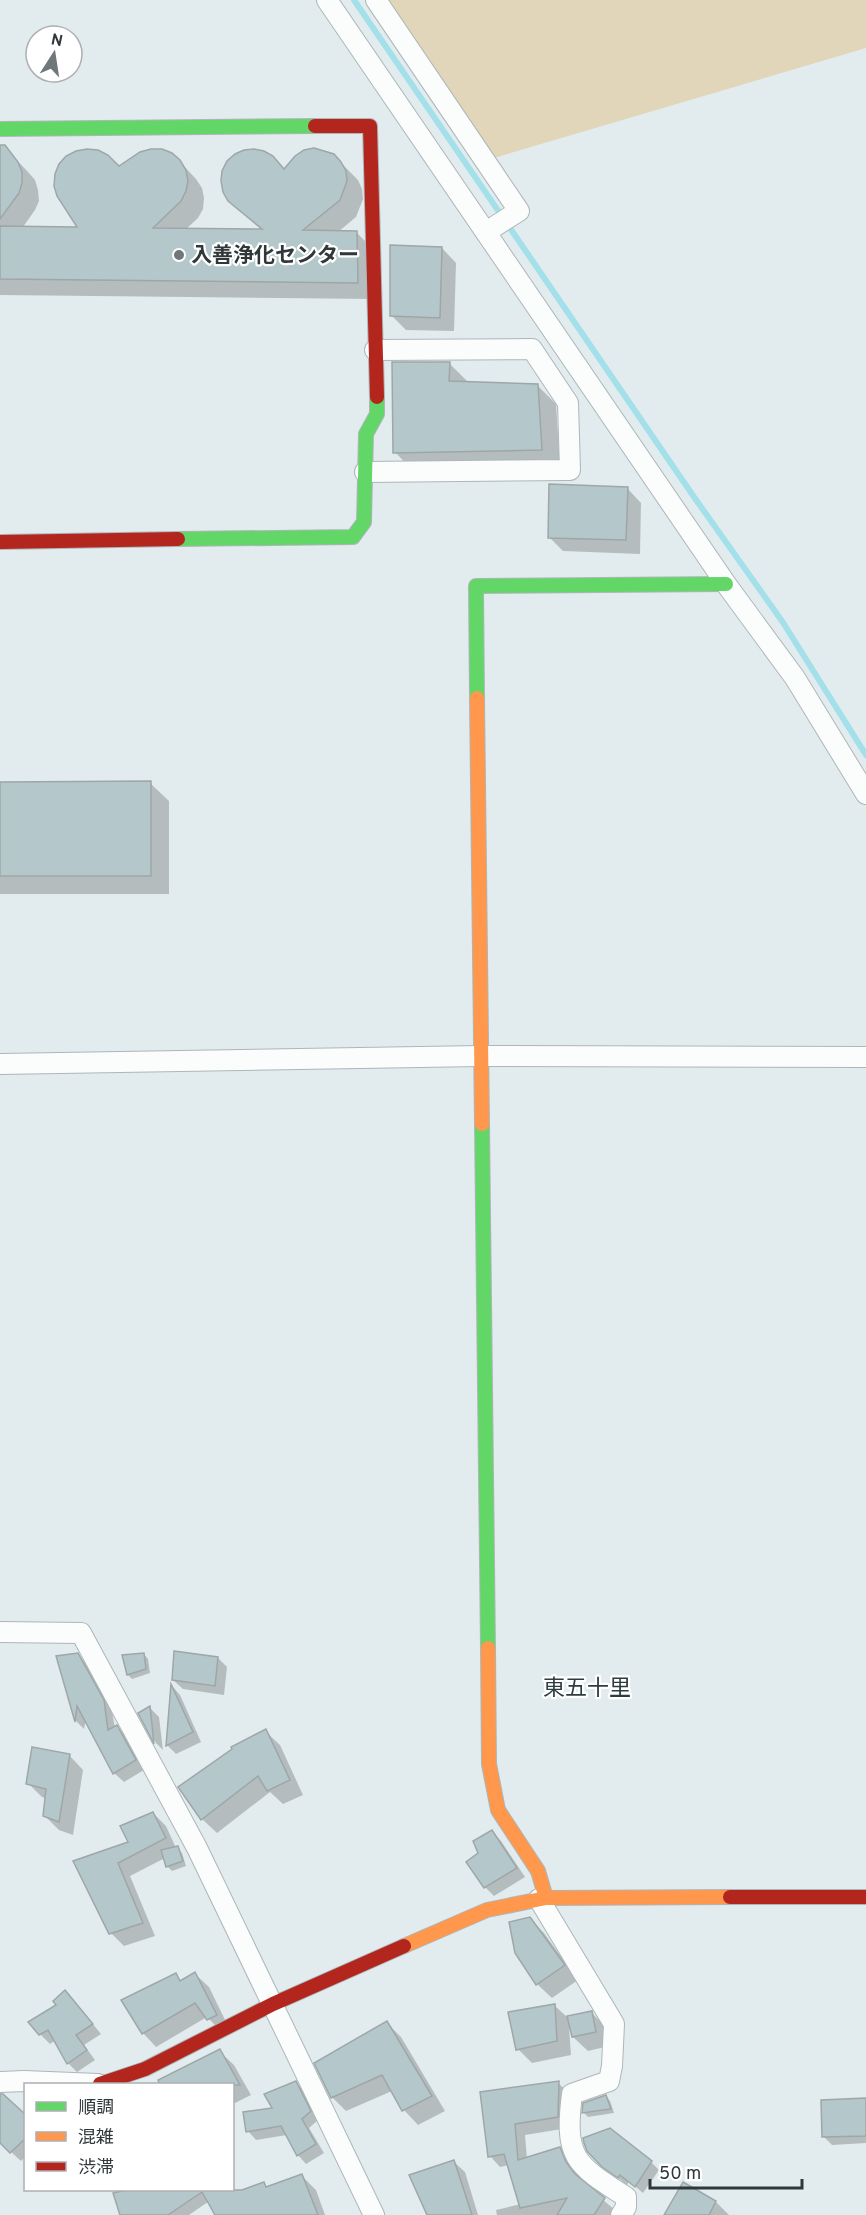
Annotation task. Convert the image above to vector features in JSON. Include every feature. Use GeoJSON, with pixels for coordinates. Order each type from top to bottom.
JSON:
{"type":"FeatureCollection","features":[{"type":"Feature","properties":{"kind":"street"},"geometry":{"type":"LineString","coordinates":[[327,0],[726,584],[795,678],[866,794]]}},
{"type":"Feature","properties":{"kind":"street"},"geometry":{"type":"LineString","coordinates":[[376,0],[519,211],[486,232]]}},
{"type":"Feature","properties":{"kind":"street"},"geometry":{"type":"LineString","coordinates":[[0,129],[370,126],[377,414],[366,434],[364,522],[352,537],[0,542]]}},
{"type":"Feature","properties":{"kind":"street"},"geometry":{"type":"LineString","coordinates":[[365,472],[570,470],[568,403],[532,349],[375,350]]}},
{"type":"Feature","properties":{"kind":"street"},"geometry":{"type":"LineString","coordinates":[[621,2215],[626,2206],[626,2197],[587,2172],[572,2153],[569,2118],[572,2094],[609,2081],[614,2024],[542,1899],[538,1871],[498,1810],[489,1764],[476,586],[726,584]]}},
{"type":"Feature","properties":{"kind":"street"},"geometry":{"type":"LineString","coordinates":[[0,1064],[480,1056],[866,1058]]}},
{"type":"Feature","properties":{"kind":"street"},"geometry":{"type":"LineString","coordinates":[[0,1632],[81,1633],[196,1848],[374,2215]]}},
{"type":"Feature","properties":{"kind":"street"},"geometry":{"type":"LineString","coordinates":[[111,2083],[129,2080],[145,2069],[273,2004],[487,1910],[542,1899],[866,1896]]}},
{"type":"Feature","properties":{"kind":"street"},"geometry":{"type":"LineString","coordinates":[[0,2082],[62,2083]]}},
{"type":"Feature","properties":{"kind":"shaded area"},"geometry":{"type":"Polygon","coordinates":[[[385,0],[866,0],[866,48],[494,158],[385,0]]]}},
{"type":"Feature","properties":{"kind":"building"},"geometry":{"type":"Polygon","coordinates":[[[0,145],[5,145],[18,162],[22,172],[22,183],[19,193],[0,219],[0,145]]]}},
{"type":"Feature","properties":{"kind":"building"},"geometry":{"type":"Polygon","coordinates":[[[314,148],[334,154],[346,171],[347,181],[340,200],[303,230],[357,231],[358,283],[0,279],[0,226],[77,227],[57,196],[54,186],[59,164],[66,156],[76,151],[98,150],[108,155],[119,166],[140,152],[151,149],[162,149],[172,153],[180,160],[186,170],[188,181],[186,191],[181,201],[153,228],[262,229],[228,201],[223,192],[222,171],[227,161],[244,150],[254,149],[273,156],[284,169],[295,156],[304,150],[314,148]]]}},
{"type":"Feature","properties":{"kind":"building"},"geometry":{"type":"Polygon","coordinates":[[[390,245],[442,247],[440,318],[390,316],[390,245]]]}},
{"type":"Feature","properties":{"kind":"building"},"geometry":{"type":"Polygon","coordinates":[[[392,362],[450,362],[449,381],[538,384],[542,450],[393,453],[392,362]]]}},
{"type":"Feature","properties":{"kind":"building"},"geometry":{"type":"Polygon","coordinates":[[[549,484],[628,487],[626,540],[548,538],[549,484]]]}},
{"type":"Feature","properties":{"kind":"building"},"geometry":{"type":"Polygon","coordinates":[[[151,781],[151,876],[0,876],[0,782],[151,781]]]}},
{"type":"Feature","properties":{"kind":"building"},"geometry":{"type":"Polygon","coordinates":[[[174,1651],[218,1657],[215,1686],[172,1680],[174,1651]]]}},
{"type":"Feature","properties":{"kind":"building"},"geometry":{"type":"Polygon","coordinates":[[[78,1653],[104,1700],[108,1730],[117,1725],[136,1760],[113,1774],[77,1706],[75,1722],[56,1656],[78,1653]]]}},
{"type":"Feature","properties":{"kind":"building"},"geometry":{"type":"Polygon","coordinates":[[[144,1653],[146,1669],[127,1675],[122,1655],[144,1653]]]}},
{"type":"Feature","properties":{"kind":"building"},"geometry":{"type":"Polygon","coordinates":[[[171,1684],[193,1732],[166,1746],[171,1684]]]}},
{"type":"Feature","properties":{"kind":"building"},"geometry":{"type":"Polygon","coordinates":[[[150,1706],[154,1744],[138,1713],[150,1706]]]}},
{"type":"Feature","properties":{"kind":"building"},"geometry":{"type":"Polygon","coordinates":[[[266,1729],[290,1780],[267,1791],[258,1776],[201,1820],[178,1787],[232,1749],[231,1747],[266,1729]]]}},
{"type":"Feature","properties":{"kind":"building"},"geometry":{"type":"Polygon","coordinates":[[[32,1747],[70,1754],[59,1822],[43,1816],[46,1789],[26,1784],[32,1747]]]}},
{"type":"Feature","properties":{"kind":"building"},"geometry":{"type":"Polygon","coordinates":[[[153,1812],[166,1838],[118,1863],[143,1923],[109,1934],[73,1861],[128,1842],[120,1826],[153,1812]]]}},
{"type":"Feature","properties":{"kind":"building"},"geometry":{"type":"Polygon","coordinates":[[[492,1830],[517,1868],[484,1888],[466,1862],[478,1853],[473,1841],[492,1830]]]}},
{"type":"Feature","properties":{"kind":"building"},"geometry":{"type":"Polygon","coordinates":[[[178,1846],[183,1861],[166,1867],[161,1850],[178,1846]]]}},
{"type":"Feature","properties":{"kind":"building"},"geometry":{"type":"Polygon","coordinates":[[[530,1917],[565,1965],[536,1985],[515,1953],[509,1922],[530,1917]]]}},
{"type":"Feature","properties":{"kind":"building"},"geometry":{"type":"Polygon","coordinates":[[[195,1972],[217,2015],[207,2020],[195,2003],[142,2034],[121,2000],[176,1973],[180,1981],[195,1972]]]}},
{"type":"Feature","properties":{"kind":"building"},"geometry":{"type":"Polygon","coordinates":[[[65,1990],[93,2024],[76,2035],[87,2050],[67,2064],[48,2030],[39,2035],[28,2022],[56,2005],[53,2001],[65,1990]]]}},
{"type":"Feature","properties":{"kind":"building"},"geometry":{"type":"Polygon","coordinates":[[[555,2004],[557,2041],[516,2050],[508,2012],[555,2004]]]}},
{"type":"Feature","properties":{"kind":"building"},"geometry":{"type":"Polygon","coordinates":[[[592,2011],[596,2032],[572,2037],[567,2016],[592,2011]]]}},
{"type":"Feature","properties":{"kind":"building"},"geometry":{"type":"Polygon","coordinates":[[[387,2021],[432,2096],[402,2111],[382,2075],[331,2098],[314,2063],[387,2021]]]}},
{"type":"Feature","properties":{"kind":"building"},"geometry":{"type":"Polygon","coordinates":[[[220,2049],[240,2085],[234,2085],[234,2083],[159,2083],[158,2080],[220,2049]]]}},
{"type":"Feature","properties":{"kind":"building"},"geometry":{"type":"Polygon","coordinates":[[[296,2081],[311,2111],[302,2119],[316,2144],[297,2156],[281,2126],[246,2132],[243,2112],[272,2108],[264,2094],[296,2081]]]}},
{"type":"Feature","properties":{"kind":"building"},"geometry":{"type":"Polygon","coordinates":[[[559,2081],[558,2117],[515,2124],[518,2160],[560,2147],[566,2162],[575,2174],[605,2198],[594,2215],[557,2215],[567,2198],[520,2208],[504,2154],[488,2157],[480,2092],[559,2081]]]}},
{"type":"Feature","properties":{"kind":"building"},"geometry":{"type":"Polygon","coordinates":[[[0,2094],[3,2094],[24,2113],[24,2140],[10,2153],[0,2143],[0,2094]]]}},
{"type":"Feature","properties":{"kind":"building"},"geometry":{"type":"Polygon","coordinates":[[[606,2095],[611,2109],[582,2113],[583,2103],[606,2095]]]}},
{"type":"Feature","properties":{"kind":"building"},"geometry":{"type":"Polygon","coordinates":[[[866,2098],[866,2136],[822,2137],[821,2100],[866,2098]]]}},
{"type":"Feature","properties":{"kind":"building"},"geometry":{"type":"Polygon","coordinates":[[[610,2128],[652,2161],[635,2187],[620,2175],[618,2178],[602,2167],[587,2151],[583,2138],[610,2128]]]}},
{"type":"Feature","properties":{"kind":"building"},"geometry":{"type":"Polygon","coordinates":[[[454,2160],[472,2215],[427,2215],[409,2175],[454,2160]]]}},
{"type":"Feature","properties":{"kind":"building"},"geometry":{"type":"Polygon","coordinates":[[[302,2174],[318,2215],[215,2215],[202,2192],[168,2215],[120,2215],[113,2193],[122,2191],[234,2191],[264,2182],[266,2187],[302,2174]]]}},
{"type":"Feature","properties":{"kind":"building"},"geometry":{"type":"Polygon","coordinates":[[[683,2182],[716,2201],[709,2215],[664,2215],[683,2182]]]}},
{"type":"Feature","properties":{"kind":"waterway"},"geometry":{"type":"LineString","coordinates":[[354,0],[694,497],[782,621],[866,755]]}},
{"type":"Feature","properties":{"kind":"traffic: fast"},"geometry":{"type":"LineString","coordinates":[[0,129],[315,126]]}},
{"type":"Feature","properties":{"kind":"traffic: fast"},"geometry":{"type":"LineString","coordinates":[[178,539],[353,537],[364,522],[366,434],[377,414],[377,397]]}},
{"type":"Feature","properties":{"kind":"traffic: fast"},"geometry":{"type":"LineString","coordinates":[[477,698],[476,586],[726,584]]}},
{"type":"Feature","properties":{"kind":"traffic: fast"},"geometry":{"type":"LineString","coordinates":[[482,1124],[488,1648]]}},
{"type":"Feature","properties":{"kind":"traffic: slow"},"geometry":{"type":"LineString","coordinates":[[477,698],[482,1124]]}},
{"type":"Feature","properties":{"kind":"traffic: slow"},"geometry":{"type":"LineString","coordinates":[[488,1648],[489,1764],[498,1810],[538,1871],[546,1898]]}},
{"type":"Feature","properties":{"kind":"traffic: slow"},"geometry":{"type":"LineString","coordinates":[[404,1946],[487,1910],[546,1898],[730,1897]]}},
{"type":"Feature","properties":{"kind":"traffic: jam"},"geometry":{"type":"LineString","coordinates":[[315,126],[370,126],[377,397]]}},
{"type":"Feature","properties":{"kind":"traffic: jam"},"geometry":{"type":"LineString","coordinates":[[0,542],[178,539]]}},
{"type":"Feature","properties":{"kind":"traffic: jam"},"geometry":{"type":"LineString","coordinates":[[730,1897],[866,1897]]}},
{"type":"Feature","properties":{"kind":"traffic: jam"},"geometry":{"type":"LineString","coordinates":[[103,2083],[145,2069],[273,2004],[404,1946]]}},
{"type":"Feature","properties":{"kind":"place","name":"入善浄化センター"},"geometry":{"type":"Point","coordinates":[179,255]}},
{"type":"Feature","properties":{"kind":"district","name":"東五十里"},"geometry":{"type":"Point","coordinates":[587,1687]}}]}
